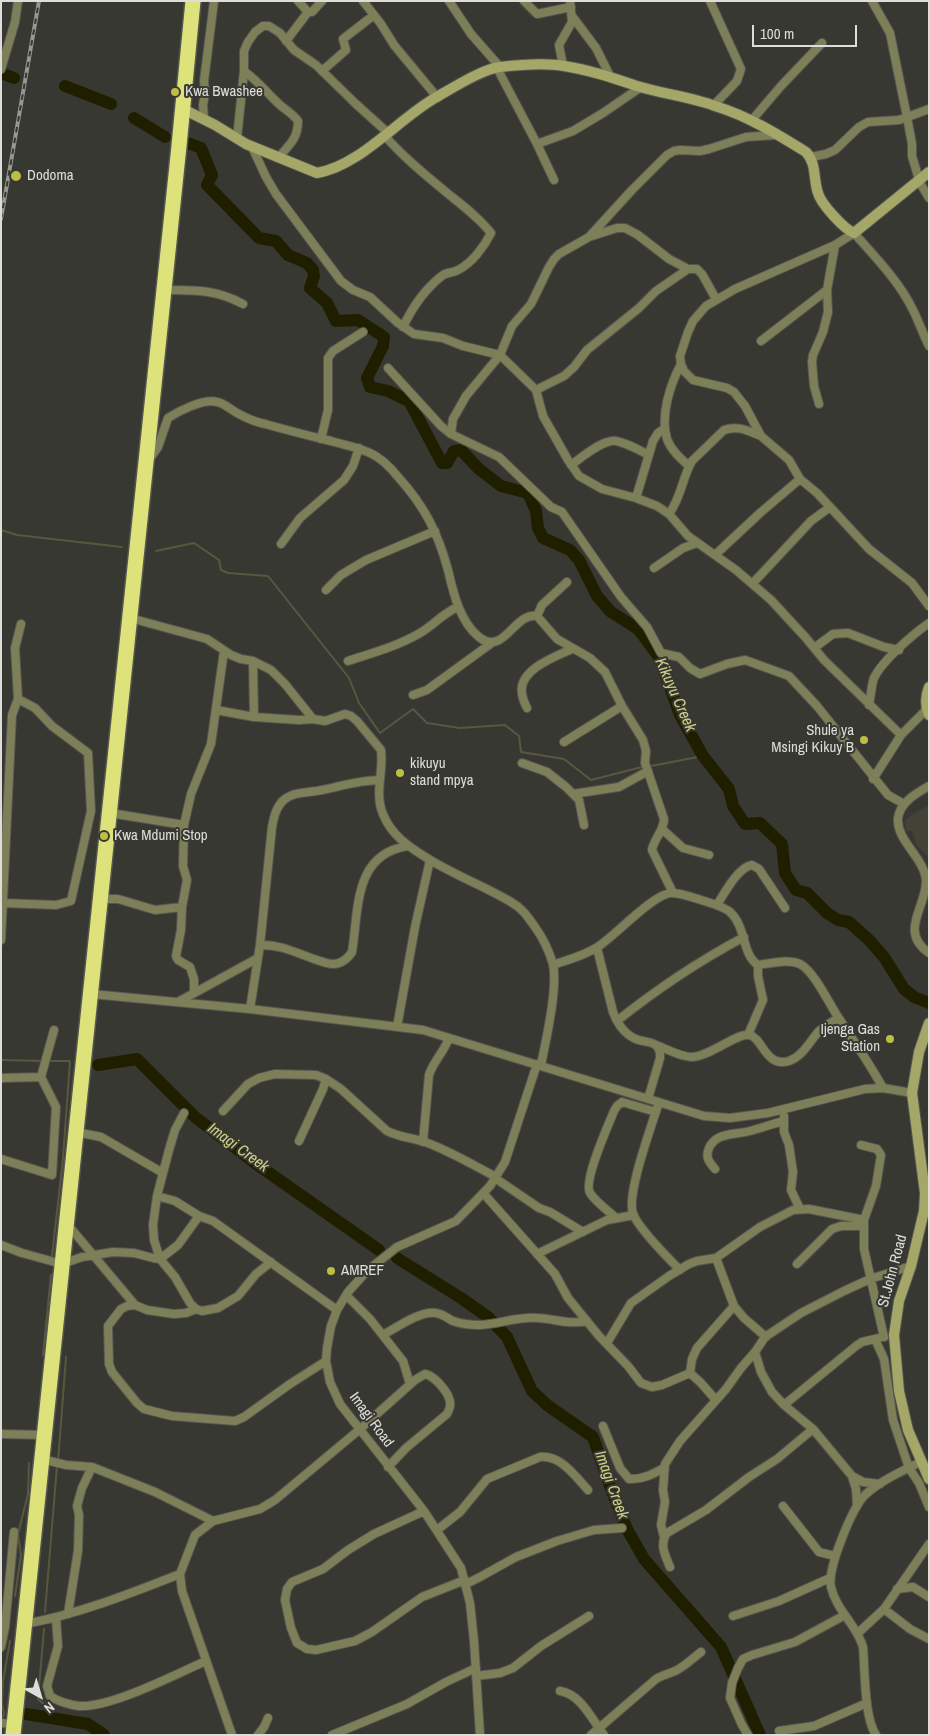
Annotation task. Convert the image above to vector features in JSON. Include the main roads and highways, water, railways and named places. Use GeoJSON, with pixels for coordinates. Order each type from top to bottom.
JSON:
{"type":"FeatureCollection","features":[{"type":"Feature","properties":{"kind":"highway"},"geometry":{"type":"LineString","coordinates":[[10,1727],[25,1624],[193,1]]}},
{"type":"Feature","properties":{"kind":"waterway","name":"Kikuyu Creek"},"geometry":{"type":"LineString","coordinates":[[1,73],[14,78]]}},
{"type":"Feature","properties":{"kind":"waterway","name":"Kikuyu Creek"},"geometry":{"type":"LineString","coordinates":[[65,86],[111,104]]}},
{"type":"Feature","properties":{"kind":"waterway","name":"Kikuyu Creek"},"geometry":{"type":"LineString","coordinates":[[134,118],[165,137]]}},
{"type":"Feature","properties":{"kind":"waterway","name":"Kikuyu Creek"},"geometry":{"type":"LineString","coordinates":[[188,143],[201,148],[212,175],[207,185],[259,238],[276,241],[288,255],[307,263],[313,270],[314,276],[310,288],[327,303],[336,321],[358,320],[384,337],[383,346],[367,378],[370,387],[388,391],[409,401],[442,463],[447,463],[454,451],[461,450],[479,469],[501,486],[528,493],[536,511],[538,528],[543,538],[570,550],[579,560],[597,596],[611,612],[638,629],[659,657],[680,715],[703,756],[729,789],[733,806],[745,824],[760,823],[782,844],[785,873],[796,890],[807,893],[827,913],[838,920],[849,922],[884,957],[904,989],[914,997],[929,1003]]}},
{"type":"Feature","properties":{"kind":"waterway"},"geometry":{"type":"LineString","coordinates":[[1,530],[17,535],[122,547]]}},
{"type":"Feature","properties":{"kind":"waterway"},"geometry":{"type":"LineString","coordinates":[[156,551],[194,543],[219,560],[221,570],[228,573],[268,576],[349,678],[359,703],[380,733],[413,709],[427,723],[460,728],[505,725],[519,736],[521,752],[564,759],[591,780],[642,767]]}},
{"type":"Feature","properties":{"kind":"waterway"},"geometry":{"type":"LineString","coordinates":[[651,766],[703,756]]}},
{"type":"Feature","properties":{"kind":"waterway","name":"Imagi Creek"},"geometry":{"type":"LineString","coordinates":[[98,1065],[137,1059],[195,1117],[255,1163],[379,1250]]}},
{"type":"Feature","properties":{"kind":"waterway","name":"Imagi Creek"},"geometry":{"type":"LineString","coordinates":[[1,1060],[44,1061]]}},
{"type":"Feature","properties":{"kind":"waterway"},"geometry":{"type":"LineString","coordinates":[[49,1061],[70,1061],[63,1158],[52,1256]]}},
{"type":"Feature","properties":{"kind":"waterway","name":"Imagi Creek"},"geometry":{"type":"LineString","coordinates":[[397,1258],[488,1317],[507,1337],[532,1391],[547,1405],[593,1437],[627,1529],[644,1559],[721,1647],[760,1735]]}},
{"type":"Feature","properties":{"kind":"waterway"},"geometry":{"type":"LineString","coordinates":[[43,1355],[51,1275]]}},
{"type":"Feature","properties":{"kind":"waterway"},"geometry":{"type":"LineString","coordinates":[[58,1462],[66,1357]]}},
{"type":"Feature","properties":{"kind":"waterway"},"geometry":{"type":"LineString","coordinates":[[15,1596],[21,1555],[18,1534],[28,1494],[29,1463]]}},
{"type":"Feature","properties":{"kind":"waterway"},"geometry":{"type":"LineString","coordinates":[[45,1612],[57,1466]]}},
{"type":"Feature","properties":{"kind":"waterway"},"geometry":{"type":"LineString","coordinates":[[44,1629],[38,1699],[54,1713],[53,1718]]}},
{"type":"Feature","properties":{"kind":"waterway"},"geometry":{"type":"LineString","coordinates":[[2,1718],[4,1714],[2,1703],[3,1681],[10,1641]]}},
{"type":"Feature","properties":{"kind":"waterway"},"geometry":{"type":"LineString","coordinates":[[26,1714],[88,1724],[104,1735]]}},
{"type":"Feature","properties":{"kind":"railway"},"geometry":{"type":"LineString","coordinates":[[1,219],[39,1]]}},
{"type":"Feature","properties":{"kind":"place","name":"Kwa Bwashee"},"geometry":{"type":"Point","coordinates":[175,92]}},
{"type":"Feature","properties":{"kind":"place","name":"Dodoma"},"geometry":{"type":"Point","coordinates":[16,176]}},
{"type":"Feature","properties":{"kind":"place","name":"Shule ya Msingi Kikuy B"},"geometry":{"type":"Point","coordinates":[864,740]}},
{"type":"Feature","properties":{"kind":"place","name":"kikuyu stand mpya"},"geometry":{"type":"Point","coordinates":[400,773]}},
{"type":"Feature","properties":{"kind":"place","name":"Kwa Mdumi Stop"},"geometry":{"type":"Point","coordinates":[104,836]}},
{"type":"Feature","properties":{"kind":"place","name":"Ijenga Gas Station"},"geometry":{"type":"Point","coordinates":[890,1039]}},
{"type":"Feature","properties":{"kind":"place","name":"AMREF"},"geometry":{"type":"Point","coordinates":[331,1271]}}]}
